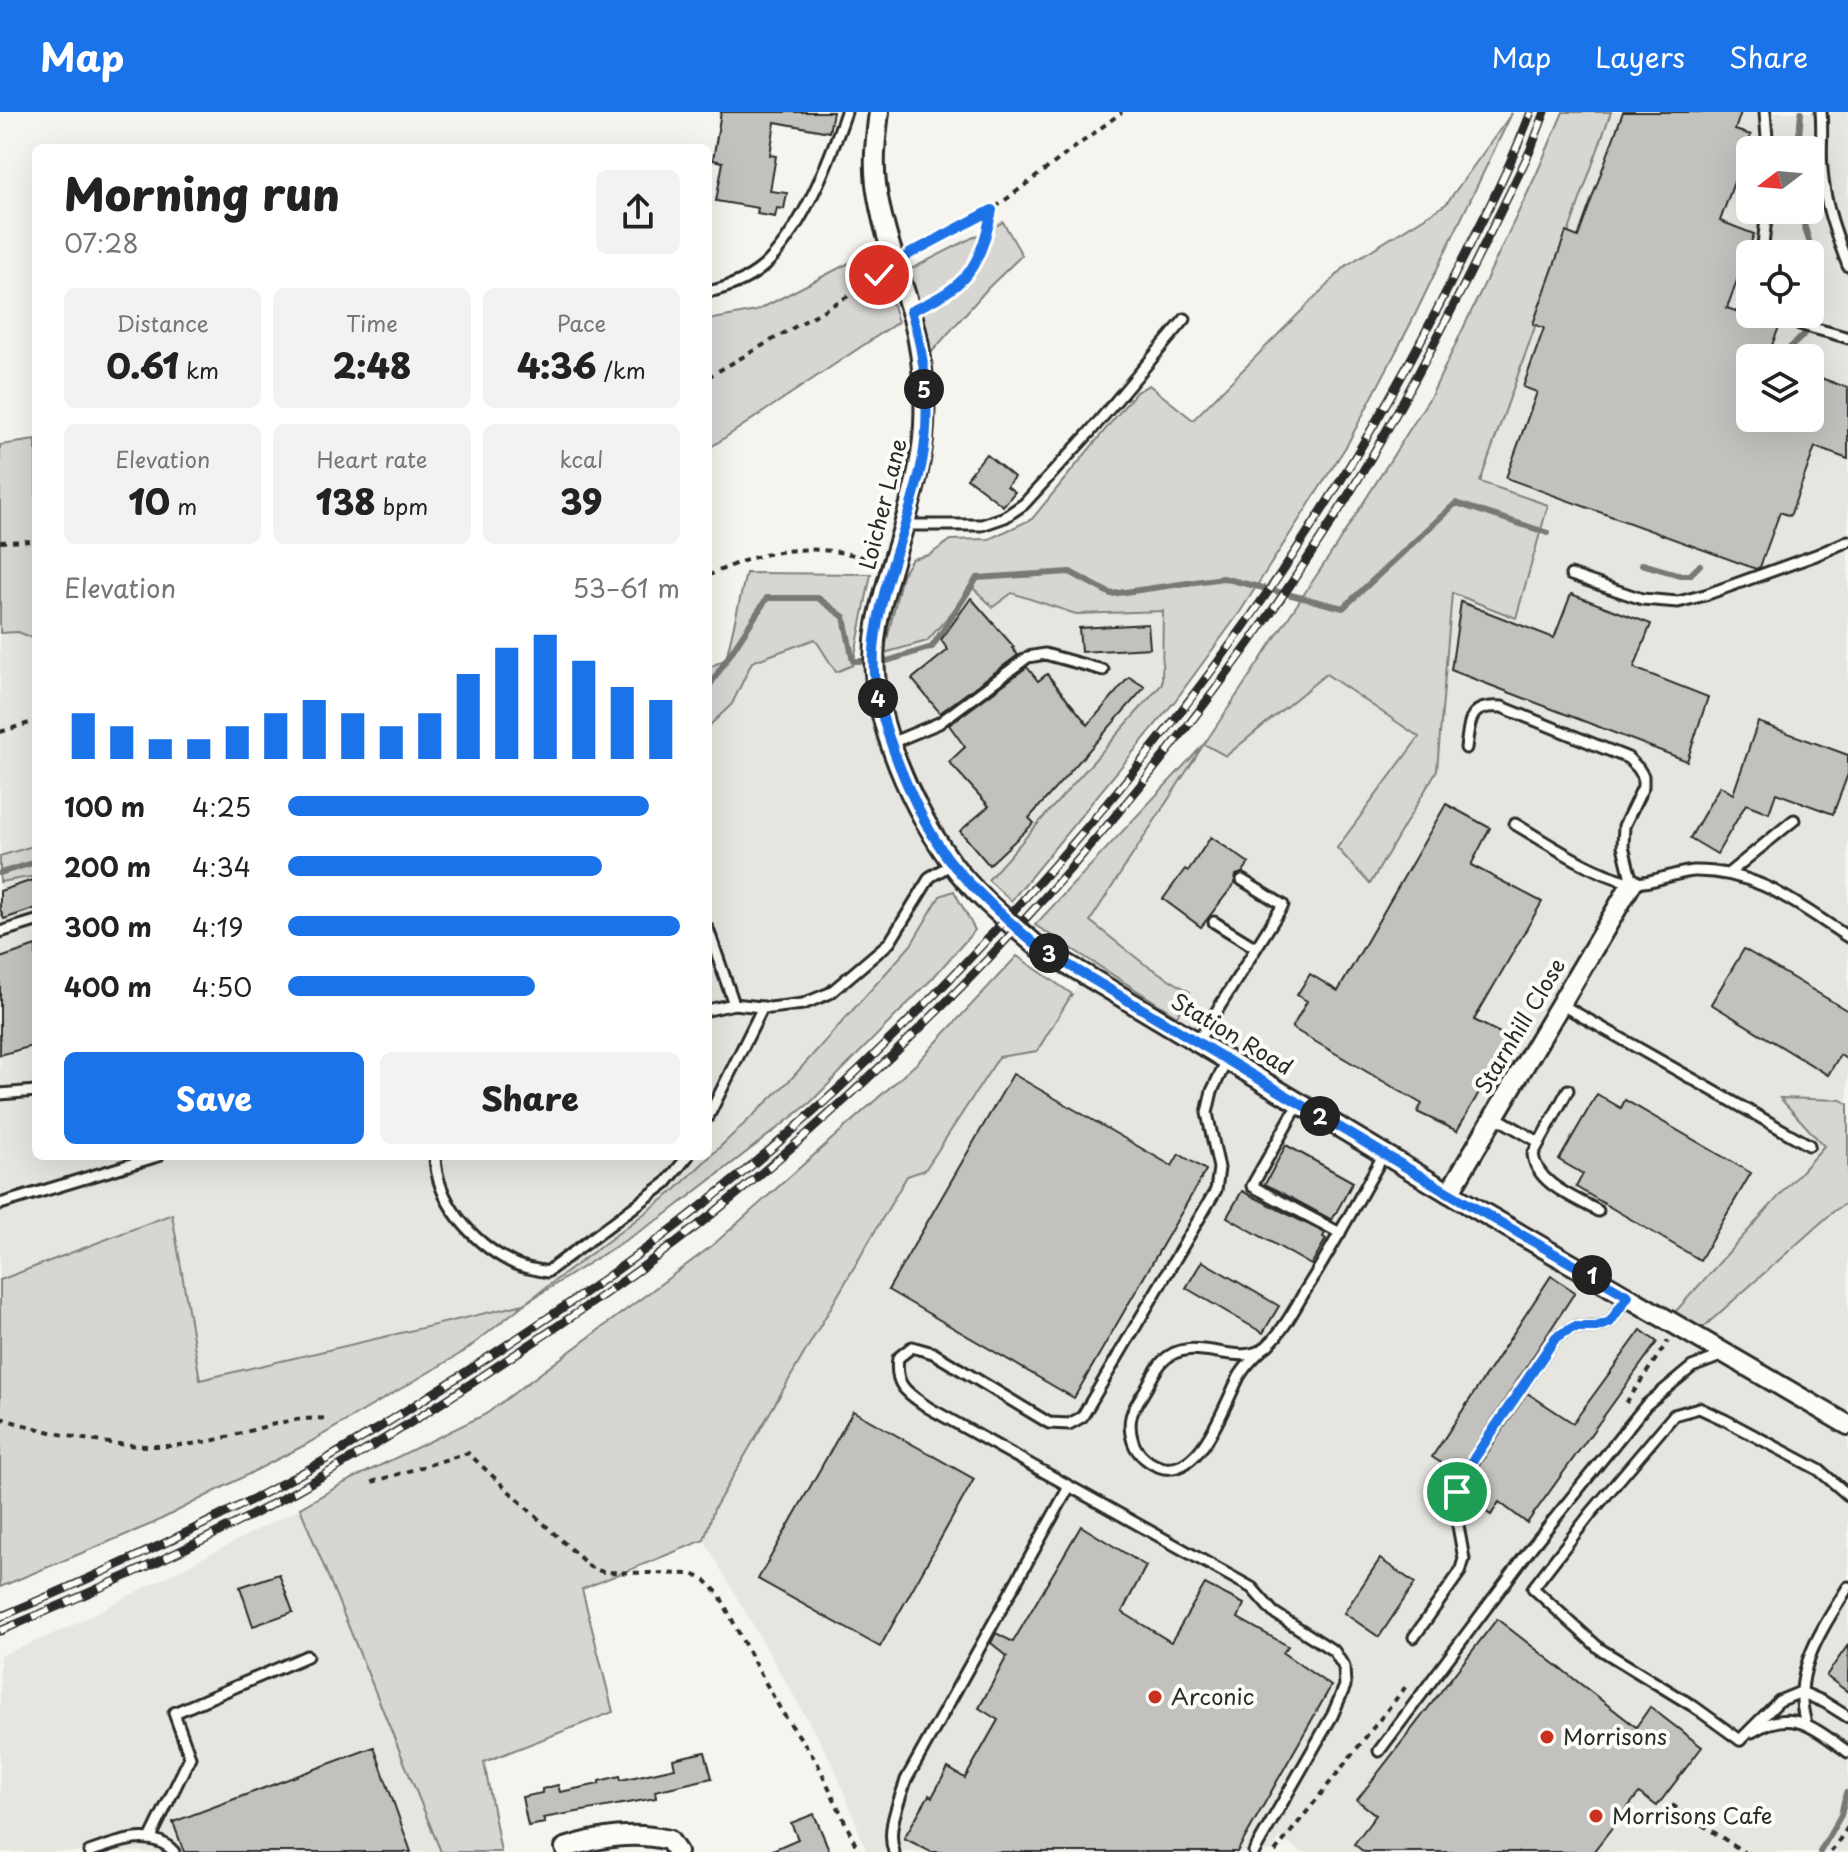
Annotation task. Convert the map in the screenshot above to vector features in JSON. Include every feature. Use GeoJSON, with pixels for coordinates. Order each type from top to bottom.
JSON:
{"type":"FeatureCollection","features":[{"type":"Feature","properties":{"kind":"street","name":"Loicher Lane"},"geometry":{"type":"LineString","coordinates":[[874,673],[877,626],[922,461],[925,432],[922,360],[911,311],[885,231],[876,182],[875,144],[879,112]]}},
{"type":"Feature","properties":{"kind":"street","name":"Station Road"},"geometry":{"type":"LineString","coordinates":[[874,673],[891,743],[924,818],[952,864],[990,904],[1037,946],[1449,1193],[1848,1425]]}},
{"type":"Feature","properties":{"kind":"street","name":"Starnhill Close"},"geometry":{"type":"LineString","coordinates":[[1449,1193],[1632,883]]}},
{"type":"Feature","properties":{"kind":"street"},"geometry":{"type":"LineString","coordinates":[[565,1848],[593,1839],[634,1835],[669,1840],[677,1852]]}},
{"type":"Feature","properties":{"kind":"lane"},"geometry":{"type":"LineString","coordinates":[[712,291],[747,278],[767,263],[782,245],[831,155],[846,112]]}},
{"type":"Feature","properties":{"kind":"lane"},"geometry":{"type":"LineString","coordinates":[[1765,112],[1767,136]]}},
{"type":"Feature","properties":{"kind":"lane"},"geometry":{"type":"LineString","coordinates":[[1821,112],[1821,166],[1827,206],[1848,266]]}},
{"type":"Feature","properties":{"kind":"lane"},"geometry":{"type":"LineString","coordinates":[[905,525],[982,525],[1005,517],[1024,504],[1089,433],[1185,319]]}},
{"type":"Feature","properties":{"kind":"lane"},"geometry":{"type":"LineString","coordinates":[[1819,328],[1848,338]]}},
{"type":"Feature","properties":{"kind":"lane"},"geometry":{"type":"LineString","coordinates":[[1571,575],[1642,599],[1678,602],[1803,560],[1848,541]]}},
{"type":"Feature","properties":{"kind":"lane"},"geometry":{"type":"LineString","coordinates":[[891,743],[939,723],[1028,657],[1045,654],[1103,670]]}},
{"type":"Feature","properties":{"kind":"lane"},"geometry":{"type":"LineString","coordinates":[[1466,748],[1470,720],[1477,710],[1487,706],[1502,707],[1628,758],[1643,776],[1643,787],[1624,826],[1623,846],[1632,883]]}},
{"type":"Feature","properties":{"kind":"lane"},"geometry":{"type":"LineString","coordinates":[[1729,873],[1794,820]]}},
{"type":"Feature","properties":{"kind":"lane"},"geometry":{"type":"LineString","coordinates":[[1515,824],[1582,863],[1632,883],[1691,871],[1729,873],[1771,887],[1848,937]]}},
{"type":"Feature","properties":{"kind":"lane"},"geometry":{"type":"LineString","coordinates":[[712,1009],[734,1004],[763,1007],[803,1004],[830,993],[890,942],[930,877],[952,864]]}},
{"type":"Feature","properties":{"kind":"lane"},"geometry":{"type":"LineString","coordinates":[[1198,1041],[1283,905],[1242,880]]}},
{"type":"Feature","properties":{"kind":"lane"},"geometry":{"type":"LineString","coordinates":[[0,932],[32,922]]}},
{"type":"Feature","properties":{"kind":"lane"},"geometry":{"type":"LineString","coordinates":[[1214,922],[1256,948]]}},
{"type":"Feature","properties":{"kind":"lane"},"geometry":{"type":"LineString","coordinates":[[712,941],[734,1004]]}},
{"type":"Feature","properties":{"kind":"lane"},"geometry":{"type":"LineString","coordinates":[[1562,1005],[1809,1145]]}},
{"type":"Feature","properties":{"kind":"lane"},"geometry":{"type":"LineString","coordinates":[[712,1109],[763,1007]]}},
{"type":"Feature","properties":{"kind":"lane"},"geometry":{"type":"LineString","coordinates":[[1227,1060],[1212,1091],[1207,1113],[1219,1168],[1216,1190],[1082,1417],[1069,1424],[1049,1423],[933,1353],[912,1347],[898,1358],[896,1373],[903,1389],[929,1408],[1252,1588],[1273,1612],[1334,1651],[1344,1667],[1345,1686],[1332,1716],[1254,1852]]}},
{"type":"Feature","properties":{"kind":"lane"},"geometry":{"type":"LineString","coordinates":[[1568,1090],[1533,1154],[1539,1173],[1550,1183],[1598,1211]]}},
{"type":"Feature","properties":{"kind":"lane"},"geometry":{"type":"LineString","coordinates":[[0,1094],[32,1091]]}},
{"type":"Feature","properties":{"kind":"lane"},"geometry":{"type":"LineString","coordinates":[[1299,1103],[1252,1186],[1340,1233]]}},
{"type":"Feature","properties":{"kind":"lane"},"geometry":{"type":"LineString","coordinates":[[1494,1116],[1539,1142]]}},
{"type":"Feature","properties":{"kind":"lane"},"geometry":{"type":"LineString","coordinates":[[1264,1348],[1246,1355],[1203,1349],[1180,1351],[1163,1360],[1129,1414],[1128,1429],[1135,1448],[1147,1461],[1165,1468],[1185,1463],[1205,1446],[1241,1375],[1250,1361],[1264,1348],[1281,1330],[1384,1154]]}},
{"type":"Feature","properties":{"kind":"lane"},"geometry":{"type":"LineString","coordinates":[[0,1204],[145,1160]]}},
{"type":"Feature","properties":{"kind":"lane"},"geometry":{"type":"LineString","coordinates":[[435,1160],[435,1171],[445,1197],[476,1241],[514,1264],[547,1272],[666,1183],[685,1160]]}},
{"type":"Feature","properties":{"kind":"lane"},"geometry":{"type":"LineString","coordinates":[[1414,1637],[1460,1572],[1464,1559],[1455,1509],[1457,1492],[1469,1466],[1556,1337],[1574,1327],[1596,1327],[1610,1322],[1628,1296]]}},
{"type":"Feature","properties":{"kind":"lane"},"geometry":{"type":"LineString","coordinates":[[1379,1751],[1531,1548],[1646,1405],[1692,1367],[1726,1354]]}},
{"type":"Feature","properties":{"kind":"lane"},"geometry":{"type":"LineString","coordinates":[[1740,1740],[1693,1706],[1600,1649],[1533,1588],[1591,1513],[1674,1415],[1699,1408],[1819,1470],[1848,1495]]}},
{"type":"Feature","properties":{"kind":"lane"},"geometry":{"type":"LineString","coordinates":[[894,1852],[892,1823],[906,1780],[1069,1487]]}},
{"type":"Feature","properties":{"kind":"lane"},"geometry":{"type":"LineString","coordinates":[[1806,1723],[1801,1692],[1817,1637],[1848,1587]]}},
{"type":"Feature","properties":{"kind":"lane"},"geometry":{"type":"LineString","coordinates":[[150,1839],[190,1757],[174,1713],[307,1656]]}},
{"type":"Feature","properties":{"kind":"lane"},"geometry":{"type":"LineString","coordinates":[[1740,1740],[1779,1701],[1801,1692],[1848,1717]]}},
{"type":"Feature","properties":{"kind":"lane"},"geometry":{"type":"LineString","coordinates":[[1740,1740],[1760,1726],[1790,1719],[1806,1723],[1848,1752]]}},
{"type":"Feature","properties":{"kind":"lane"},"geometry":{"type":"LineString","coordinates":[[89,1852],[130,1839],[150,1839],[167,1844],[174,1852]]}},
{"type":"Feature","properties":{"kind":"path"},"geometry":{"type":"LineString","coordinates":[[712,375],[850,295],[911,253],[992,210],[1122,112]]}},
{"type":"Feature","properties":{"kind":"path"},"geometry":{"type":"LineString","coordinates":[[911,311],[950,291],[968,276],[985,241],[992,210]]}},
{"type":"Feature","properties":{"kind":"path"},"geometry":{"type":"LineString","coordinates":[[0,542],[32,541]]}},
{"type":"Feature","properties":{"kind":"path"},"geometry":{"type":"LineString","coordinates":[[712,574],[788,549],[846,551],[892,566]]}},
{"type":"Feature","properties":{"kind":"path"},"geometry":{"type":"LineString","coordinates":[[0,732],[32,722]]}},
{"type":"Feature","properties":{"kind":"path"},"geometry":{"type":"LineString","coordinates":[[0,1418],[41,1430],[136,1446],[198,1443],[315,1417],[330,1419]]}},
{"type":"Feature","properties":{"kind":"path"},"geometry":{"type":"LineString","coordinates":[[372,1482],[468,1453],[590,1567],[603,1572],[692,1574],[705,1580],[719,1594],[782,1712],[816,1760],[859,1852]]}},
{"type":"Feature","properties":{"kind":"path"},"geometry":{"type":"LineString","coordinates":[[1672,1805],[1744,1852]]}},
{"type":"Feature","properties":{"kind":"path"},"geometry":{"type":"LineString","coordinates":[[1831,1852],[1848,1827]]}},
{"type":"Feature","properties":{"kind":"shaded area"},"geometry":{"type":"Polygon","coordinates":[[[1563,112],[1611,112],[1480,482],[1548,505],[1516,618],[1452,593],[1437,770],[1370,884],[1337,848],[1419,737],[1326,674],[1226,756],[1204,744],[1336,546],[1432,394],[1563,112]]]}},
{"type":"Feature","properties":{"kind":"shaded area"},"geometry":{"type":"Polygon","coordinates":[[[1611,112],[1848,112],[1848,1104],[1841,1100],[1781,1098],[1824,1146],[1676,1311],[1848,1202],[1848,1852],[1300,1852],[1280,1837],[1272,1852],[867,1852],[833,1764],[704,1540],[714,1509],[907,1176],[925,1170],[999,1057],[1037,1051],[1093,960],[1176,1015],[1190,992],[1143,963],[1090,921],[1205,743],[1226,756],[1326,673],[1419,737],[1337,847],[1371,883],[1437,770],[1452,593],[1515,618],[1480,482],[1611,112]]]}},
{"type":"Feature","properties":{"kind":"shaded area"},"geometry":{"type":"Polygon","coordinates":[[[1512,113],[1412,321],[1347,445],[1240,612],[1175,701],[1011,901],[988,880],[1162,684],[1163,611],[1076,614],[1012,593],[993,607],[973,588],[927,641],[884,653],[902,575],[912,559],[929,555],[951,540],[989,539],[1032,519],[1136,392],[1149,385],[1193,420],[1347,265],[1446,204],[1512,113]]]}},
{"type":"Feature","properties":{"kind":"shaded area"},"geometry":{"type":"Polygon","coordinates":[[[1003,222],[1022,255],[988,288],[931,353],[907,271],[1003,222]]]}},
{"type":"Feature","properties":{"kind":"shaded area"},"geometry":{"type":"Polygon","coordinates":[[[876,249],[898,322],[712,446],[712,319],[756,311],[876,249]]]}},
{"type":"Feature","properties":{"kind":"shaded area"},"geometry":{"type":"Polygon","coordinates":[[[32,441],[32,637],[18,632],[0,633],[0,445],[32,441]]]}},
{"type":"Feature","properties":{"kind":"shaded area"},"geometry":{"type":"Polygon","coordinates":[[[746,573],[871,574],[853,665],[836,672],[815,639],[752,662],[732,704],[712,723],[712,666],[726,659],[746,573]]]}},
{"type":"Feature","properties":{"kind":"shaded area"},"geometry":{"type":"Polygon","coordinates":[[[973,588],[1012,593],[1076,614],[1163,611],[1162,684],[988,880],[940,896],[911,945],[791,1079],[712,1155],[712,723],[732,704],[752,662],[815,639],[837,672],[884,653],[927,641],[973,588]]]}},
{"type":"Feature","properties":{"kind":"shaded area"},"geometry":{"type":"Polygon","coordinates":[[[18,632],[32,637],[32,846],[0,856],[0,633],[18,632]]]}},
{"type":"Feature","properties":{"kind":"shaded area"},"geometry":{"type":"Polygon","coordinates":[[[1204,744],[1090,921],[1143,963],[1190,992],[1177,1016],[1035,925],[1204,744]]]}},
{"type":"Feature","properties":{"kind":"shaded area"},"geometry":{"type":"Polygon","coordinates":[[[32,846],[32,877],[0,882],[0,856],[32,846]]]}},
{"type":"Feature","properties":{"kind":"shaded area"},"geometry":{"type":"Polygon","coordinates":[[[32,877],[32,1160],[706,1160],[673,1192],[524,1304],[199,1381],[0,1280],[0,882],[32,877]]]}},
{"type":"Feature","properties":{"kind":"shaded area"},"geometry":{"type":"Polygon","coordinates":[[[954,891],[975,930],[931,980],[810,1103],[664,1216],[524,1304],[673,1192],[706,1160],[712,1160],[712,1155],[791,1079],[911,945],[940,896],[954,891]]]}},
{"type":"Feature","properties":{"kind":"shaded area"},"geometry":{"type":"Polygon","coordinates":[[[1017,956],[1072,994],[1037,1051],[999,1057],[925,1170],[907,1176],[714,1509],[704,1540],[582,1589],[613,1712],[484,1762],[501,1852],[441,1852],[300,1508],[344,1483],[486,1414],[713,1245],[916,1064],[1017,956]]]}},
{"type":"Feature","properties":{"kind":"shaded area"},"geometry":{"type":"Polygon","coordinates":[[[1780,1098],[1841,1100],[1848,1104],[1848,1202],[1698,1332],[1678,1321],[1676,1311],[1824,1146],[1780,1098]]]}},
{"type":"Feature","properties":{"kind":"shaded area"},"geometry":{"type":"Polygon","coordinates":[[[172,1214],[200,1380],[524,1304],[465,1351],[305,1445],[154,1523],[0,1587],[0,1280],[172,1214]]]}},
{"type":"Feature","properties":{"kind":"shaded area"},"geometry":{"type":"Polygon","coordinates":[[[300,1508],[441,1852],[0,1852],[0,1656],[67,1628],[300,1508]]]}},
{"type":"Feature","properties":{"kind":"building"},"geometry":{"type":"Polygon","coordinates":[[[721,112],[833,112],[829,132],[775,122],[770,155],[776,156],[770,191],[787,193],[784,209],[777,208],[775,217],[757,214],[758,208],[716,201],[723,162],[713,160],[721,112]]]}},
{"type":"Feature","properties":{"kind":"building"},"geometry":{"type":"Polygon","coordinates":[[[1623,112],[1741,112],[1735,130],[1751,135],[1736,136],[1736,177],[1720,221],[1754,234],[1752,240],[1736,240],[1736,283],[1727,308],[1736,311],[1736,328],[1779,328],[1772,344],[1736,344],[1736,432],[1824,432],[1824,379],[1848,388],[1848,459],[1815,447],[1790,516],[1780,512],[1760,567],[1756,569],[1506,478],[1537,392],[1523,387],[1544,328],[1533,324],[1566,232],[1578,237],[1623,112]]]}},
{"type":"Feature","properties":{"kind":"building"},"geometry":{"type":"Polygon","coordinates":[[[986,454],[1014,477],[1007,486],[1015,492],[1003,506],[967,478],[986,454]]]}},
{"type":"Feature","properties":{"kind":"building"},"geometry":{"type":"Polygon","coordinates":[[[1571,594],[1651,624],[1634,668],[1708,697],[1687,761],[1451,670],[1461,602],[1554,638],[1571,594]]]}},
{"type":"Feature","properties":{"kind":"building"},"geometry":{"type":"Polygon","coordinates":[[[971,598],[1018,655],[940,713],[912,679],[948,650],[941,640],[971,598]]]}},
{"type":"Feature","properties":{"kind":"building"},"geometry":{"type":"Polygon","coordinates":[[[1148,624],[1150,648],[1081,652],[1079,628],[1148,624]]]}},
{"type":"Feature","properties":{"kind":"building"},"geometry":{"type":"Polygon","coordinates":[[[1027,667],[1038,681],[1047,674],[1088,725],[1129,677],[1145,687],[1029,818],[1034,823],[989,865],[960,831],[989,806],[949,762],[965,747],[949,725],[1027,667]]]}},
{"type":"Feature","properties":{"kind":"building"},"geometry":{"type":"Polygon","coordinates":[[[1758,722],[1848,755],[1848,774],[1833,814],[1776,793],[1769,813],[1746,804],[1717,854],[1690,838],[1720,786],[1733,794],[1758,722]]]}},
{"type":"Feature","properties":{"kind":"building"},"geometry":{"type":"Polygon","coordinates":[[[1446,804],[1490,828],[1471,865],[1542,902],[1474,1020],[1510,1038],[1457,1131],[1417,1112],[1422,1104],[1292,1028],[1307,1001],[1297,995],[1310,974],[1338,991],[1446,804]]]}},
{"type":"Feature","properties":{"kind":"building"},"geometry":{"type":"Polygon","coordinates":[[[1211,837],[1249,863],[1242,873],[1236,875],[1235,883],[1201,927],[1163,899],[1185,869],[1188,871],[1211,837]]]}},
{"type":"Feature","properties":{"kind":"building"},"geometry":{"type":"Polygon","coordinates":[[[32,880],[32,909],[4,919],[0,909],[0,891],[32,880]]]}},
{"type":"Feature","properties":{"kind":"building"},"geometry":{"type":"Polygon","coordinates":[[[32,947],[32,1046],[0,1055],[0,958],[32,947]]]}},
{"type":"Feature","properties":{"kind":"building"},"geometry":{"type":"Polygon","coordinates":[[[1744,949],[1848,1011],[1848,1060],[1840,1055],[1828,1075],[1711,1004],[1744,949]]]}},
{"type":"Feature","properties":{"kind":"building"},"geometry":{"type":"Polygon","coordinates":[[[1013,1074],[1172,1166],[1179,1154],[1206,1170],[1074,1398],[888,1290],[1013,1074]]]}},
{"type":"Feature","properties":{"kind":"building"},"geometry":{"type":"Polygon","coordinates":[[[1597,1094],[1621,1108],[1625,1100],[1751,1173],[1700,1260],[1576,1187],[1583,1174],[1559,1160],[1597,1094]]]}},
{"type":"Feature","properties":{"kind":"building"},"geometry":{"type":"Polygon","coordinates":[[[1286,1145],[1353,1182],[1332,1220],[1265,1184],[1286,1145]]]}},
{"type":"Feature","properties":{"kind":"building"},"geometry":{"type":"Polygon","coordinates":[[[1242,1191],[1325,1233],[1323,1237],[1326,1239],[1311,1265],[1227,1217],[1242,1191]]]}},
{"type":"Feature","properties":{"kind":"building"},"geometry":{"type":"Polygon","coordinates":[[[1202,1261],[1279,1306],[1263,1333],[1186,1288],[1202,1261]]]}},
{"type":"Feature","properties":{"kind":"building"},"geometry":{"type":"Polygon","coordinates":[[[1551,1276],[1575,1292],[1457,1473],[1432,1457],[1551,1276]]]}},
{"type":"Feature","properties":{"kind":"building"},"geometry":{"type":"Polygon","coordinates":[[[1641,1330],[1657,1342],[1527,1523],[1499,1502],[1491,1515],[1465,1498],[1474,1484],[1470,1482],[1476,1470],[1527,1393],[1573,1423],[1641,1330]]]}},
{"type":"Feature","properties":{"kind":"building"},"geometry":{"type":"Polygon","coordinates":[[[853,1411],[974,1479],[880,1647],[758,1579],[853,1411]]]}},
{"type":"Feature","properties":{"kind":"building","name":"Arconic"},"geometry":{"type":"Polygon","coordinates":[[[1081,1526],[1146,1566],[1122,1612],[1171,1642],[1205,1584],[1244,1604],[1238,1618],[1288,1646],[1283,1653],[1331,1686],[1237,1852],[931,1852],[904,1838],[948,1768],[965,1778],[998,1720],[979,1708],[1007,1656],[991,1643],[996,1633],[1013,1642],[1081,1526]]]}},
{"type":"Feature","properties":{"kind":"building"},"geometry":{"type":"Polygon","coordinates":[[[1380,1559],[1415,1583],[1379,1637],[1344,1613],[1380,1559]]]}},
{"type":"Feature","properties":{"kind":"building"},"geometry":{"type":"Polygon","coordinates":[[[279,1574],[293,1612],[253,1626],[240,1587],[279,1574]]]}},
{"type":"Feature","properties":{"kind":"building","name":"Morrisons"},"geometry":{"type":"Polygon","coordinates":[[[1497,1619],[1636,1727],[1650,1707],[1702,1747],[1657,1806],[1639,1793],[1593,1852],[1364,1852],[1354,1844],[1376,1815],[1357,1800],[1497,1619]]]}},
{"type":"Feature","properties":{"kind":"building"},"geometry":{"type":"Polygon","coordinates":[[[1848,1645],[1848,1692],[1826,1676],[1848,1645]]]}},
{"type":"Feature","properties":{"kind":"building"},"geometry":{"type":"Polygon","coordinates":[[[374,1747],[411,1852],[184,1852],[173,1822],[374,1747]]]}},
{"type":"Feature","properties":{"kind":"building"},"geometry":{"type":"Polygon","coordinates":[[[705,1752],[712,1778],[655,1791],[656,1798],[543,1818],[545,1823],[528,1826],[522,1797],[542,1793],[542,1789],[558,1785],[560,1792],[620,1776],[621,1780],[675,1768],[673,1759],[705,1752]]]}},
{"type":"Feature","properties":{"kind":"building"},"geometry":{"type":"Polygon","coordinates":[[[814,1814],[830,1852],[768,1852],[798,1839],[791,1823],[814,1814]]]}},
{"type":"Feature","properties":{"kind":"waterway"},"geometry":{"type":"LineString","coordinates":[[1799,136],[1801,112]]}},
{"type":"Feature","properties":{"kind":"waterway"},"geometry":{"type":"LineString","coordinates":[[1794,344],[1810,328],[1819,304],[1818,277],[1804,224]]}},
{"type":"Feature","properties":{"kind":"waterway"},"geometry":{"type":"LineString","coordinates":[[712,682],[767,598],[818,598],[844,617],[853,661],[887,661],[932,647],[977,578],[1070,572],[1111,594],[1223,578],[1343,608],[1456,503],[1548,533]]}},
{"type":"Feature","properties":{"kind":"waterway"},"geometry":{"type":"LineString","coordinates":[[1642,564],[1680,575],[1690,575],[1700,565]]}},
{"type":"Feature","properties":{"kind":"waterway"},"geometry":{"type":"LineString","coordinates":[[0,873],[32,863]]}},
{"type":"Feature","properties":{"kind":"waterway"},"geometry":{"type":"LineString","coordinates":[[1820,1852],[1841,1815],[1846,1793]]}},
{"type":"Feature","properties":{"kind":"railway"},"geometry":{"type":"LineString","coordinates":[[0,1617],[204,1524],[297,1476],[478,1364],[593,1287],[704,1204],[789,1133],[910,1019],[987,940],[1087,827],[1206,678],[1262,600],[1315,521],[1412,357],[1496,193],[1531,112]]}},
{"type":"Feature","properties":{"kind":"railway"},"geometry":{"type":"LineString","coordinates":[[0,1631],[217,1533],[315,1480],[423,1415],[638,1271],[716,1211],[886,1062],[967,981],[1120,811],[1259,630],[1351,491],[1406,396],[1530,151],[1545,112]]}},
{"type":"Feature","properties":{"kind":"place","name":"Arconic"},"geometry":{"type":"Point","coordinates":[1155,1697]}},
{"type":"Feature","properties":{"kind":"place","name":"Morrisons"},"geometry":{"type":"Point","coordinates":[1547,1737]}},
{"type":"Feature","properties":{"kind":"place","name":"Morrisons Cafe"},"geometry":{"type":"Point","coordinates":[1596,1816]}},
{"type":"Feature","properties":{"kind":"route"},"geometry":{"type":"LineString","coordinates":[[879,275],[911,253],[992,210],[985,241],[968,276],[950,291],[911,311],[922,360],[925,432],[922,461],[892,566],[874,649],[877,695],[891,743],[924,818],[952,864],[990,904],[1037,946],[1449,1193],[1628,1296],[1610,1322],[1596,1327],[1574,1327],[1556,1337],[1469,1466],[1457,1492]]}}]}
